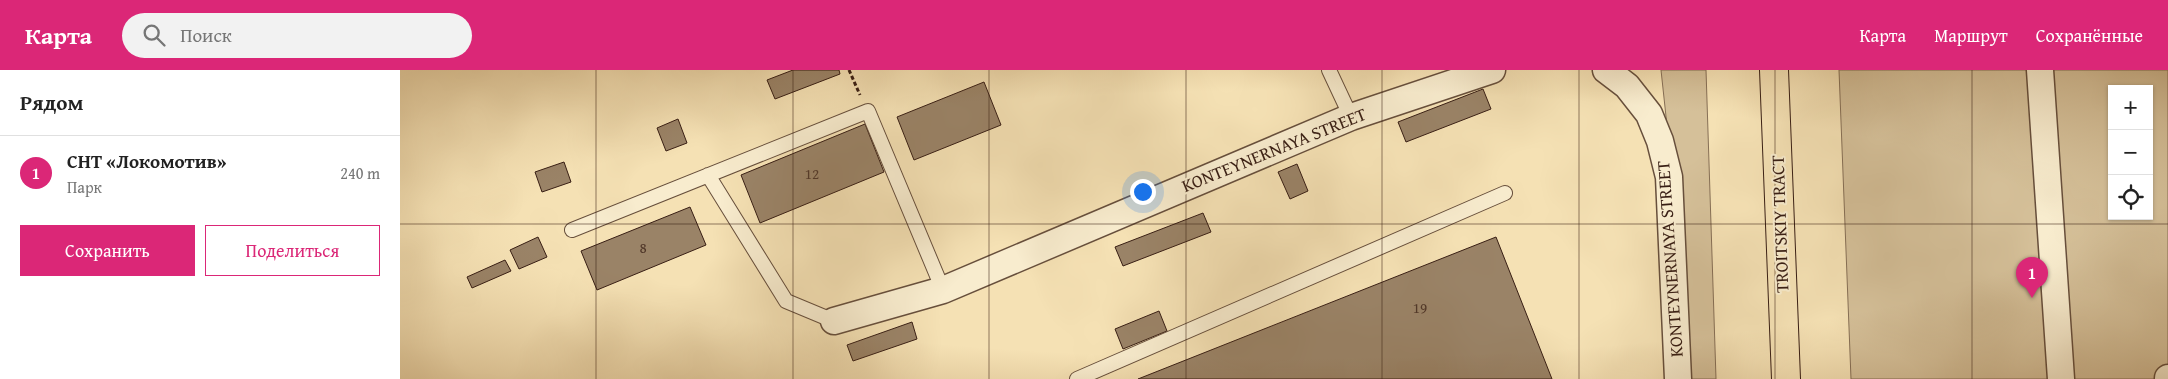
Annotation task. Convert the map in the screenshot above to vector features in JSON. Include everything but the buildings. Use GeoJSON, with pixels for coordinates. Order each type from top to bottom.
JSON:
{"type":"FeatureCollection","features":[{"type":"Feature","properties":{"kind":"main road","name":"TROITSKIY TRACT"},"geometry":{"type":"LineString","coordinates":[[1774,70],[1786,379]]}},
{"type":"Feature","properties":{"kind":"street","name":"KONTEYNERNAYA STREET"},"geometry":{"type":"LineString","coordinates":[[834,321],[943,290],[1351,117],[1492,70]]}},
{"type":"Feature","properties":{"kind":"street","name":"KONTEYNERNAYA STREET"},"geometry":{"type":"LineString","coordinates":[[1606,70],[1626,86],[1648,114],[1660,141],[1669,178],[1678,379]]}},
{"type":"Feature","properties":{"kind":"street"},"geometry":{"type":"LineString","coordinates":[[2040,70],[2061,379]]}},
{"type":"Feature","properties":{"kind":"lane"},"geometry":{"type":"LineString","coordinates":[[1330,70],[1351,117]]}},
{"type":"Feature","properties":{"kind":"lane"},"geometry":{"type":"LineString","coordinates":[[572,230],[868,111],[943,290]]}},
{"type":"Feature","properties":{"kind":"lane"},"geometry":{"type":"LineString","coordinates":[[708,176],[786,301],[834,321]]}},
{"type":"Feature","properties":{"kind":"lane"},"geometry":{"type":"LineString","coordinates":[[1077,379],[1505,193]]}},
{"type":"Feature","properties":{"kind":"path"},"geometry":{"type":"LineString","coordinates":[[849,70],[868,111]]}},
{"type":"Feature","properties":{"kind":"shaded area"},"geometry":{"type":"Polygon","coordinates":[[[1661,70],[1706,70],[1716,379],[1689,379],[1682,265],[1661,70]]]}},
{"type":"Feature","properties":{"kind":"shaded area"},"geometry":{"type":"Polygon","coordinates":[[[1839,70],[2168,70],[2168,379],[1851,379],[1839,70]]]}},
{"type":"Feature","properties":{"kind":"place","name":"СНТ «Локомотив»"},"geometry":{"type":"Point","coordinates":[2032,298]}}]}
